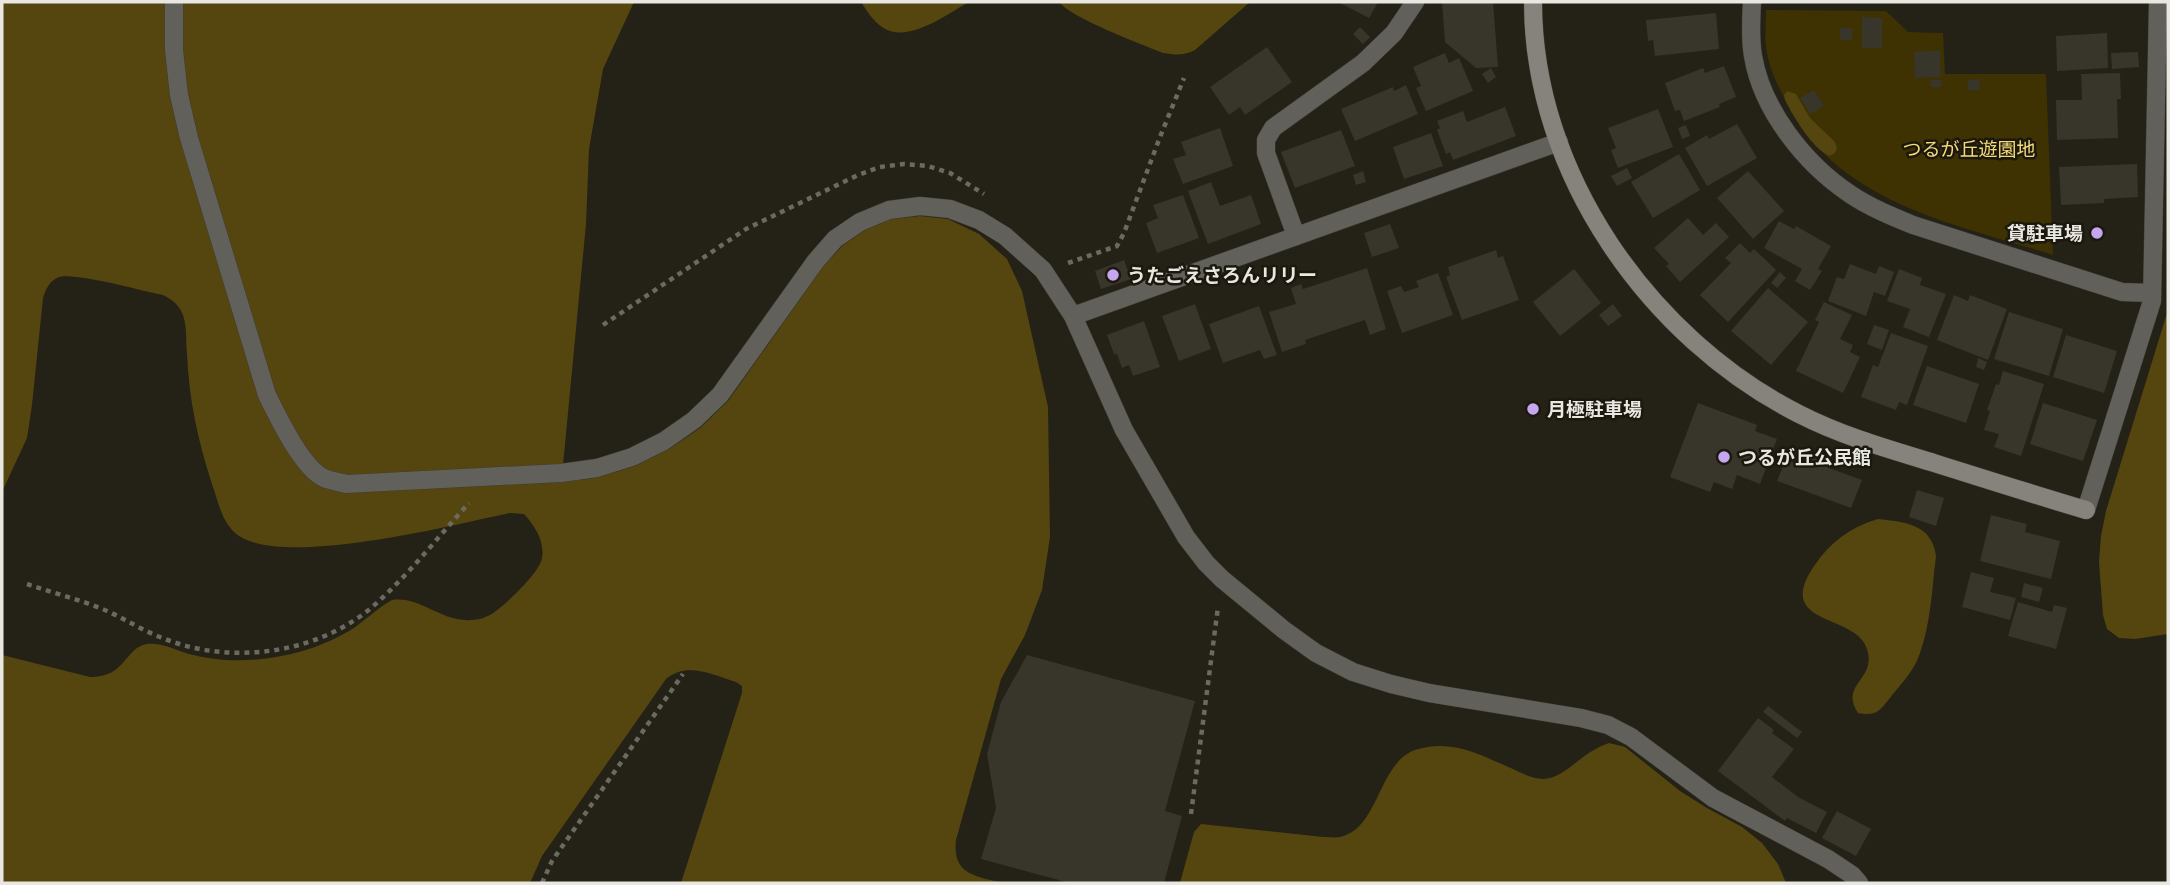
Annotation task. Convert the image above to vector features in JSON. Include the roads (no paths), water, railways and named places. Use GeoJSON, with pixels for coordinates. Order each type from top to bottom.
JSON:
{"type":"FeatureCollection","features":[{"type":"Feature","properties":{"kind":"street"},"geometry":{"type":"LineString","coordinates":[[174,2],[173,50],[179,95],[189,138],[267,395],[283,428],[304,459],[322,477],[346,484],[561,473],[597,468],[632,457],[664,441],[694,420],[720,395],[815,262],[835,239],[860,222],[889,211],[920,206],[950,209],[979,220],[1004,236],[1043,270],[1073,316],[1124,430],[1186,537],[1222,579],[1295,638],[1316,653],[1353,672],[1429,693],[1581,718],[1608,725],[1631,737],[1713,799],[1828,859],[1852,875],[1858,883]]}},
{"type":"Feature","properties":{"kind":"street"},"geometry":{"type":"LineString","coordinates":[[1296,236],[1266,153],[1266,140],[1273,128],[1363,63],[1394,33],[1415,2]]}},
{"type":"Feature","properties":{"kind":"street"},"geometry":{"type":"LineString","coordinates":[[1533,2],[1533,32],[1543,88],[1559,142],[1586,202],[1606,237],[1636,280],[1671,320],[1753,387],[1799,414],[1847,436],[2086,510],[2152,301],[2163,39],[2158,2]]}},
{"type":"Feature","properties":{"kind":"street"},"geometry":{"type":"LineString","coordinates":[[1752,2],[1753,56],[1763,89],[1779,120],[1807,156],[1850,195],[1880,212],[1913,225],[2122,292],[2152,293]]}},
{"type":"Feature","properties":{"kind":"street"},"geometry":{"type":"LineString","coordinates":[[1073,316],[1559,142]]}},
{"type":"Feature","properties":{"kind":"place","name":"貸駐車場"},"geometry":{"type":"Point","coordinates":[2097,233]}},
{"type":"Feature","properties":{"kind":"place","name":"うたごえさろんリリー"},"geometry":{"type":"Point","coordinates":[1113,275]}},
{"type":"Feature","properties":{"kind":"place","name":"月極駐車場"},"geometry":{"type":"Point","coordinates":[1533,409]}},
{"type":"Feature","properties":{"kind":"place","name":"つるが丘公民館"},"geometry":{"type":"Point","coordinates":[1724,457]}},
{"type":"Feature","properties":{"kind":"park label","name":"つるが丘遊園地"},"geometry":{"type":"Point","coordinates":[1969,149]}}]}
